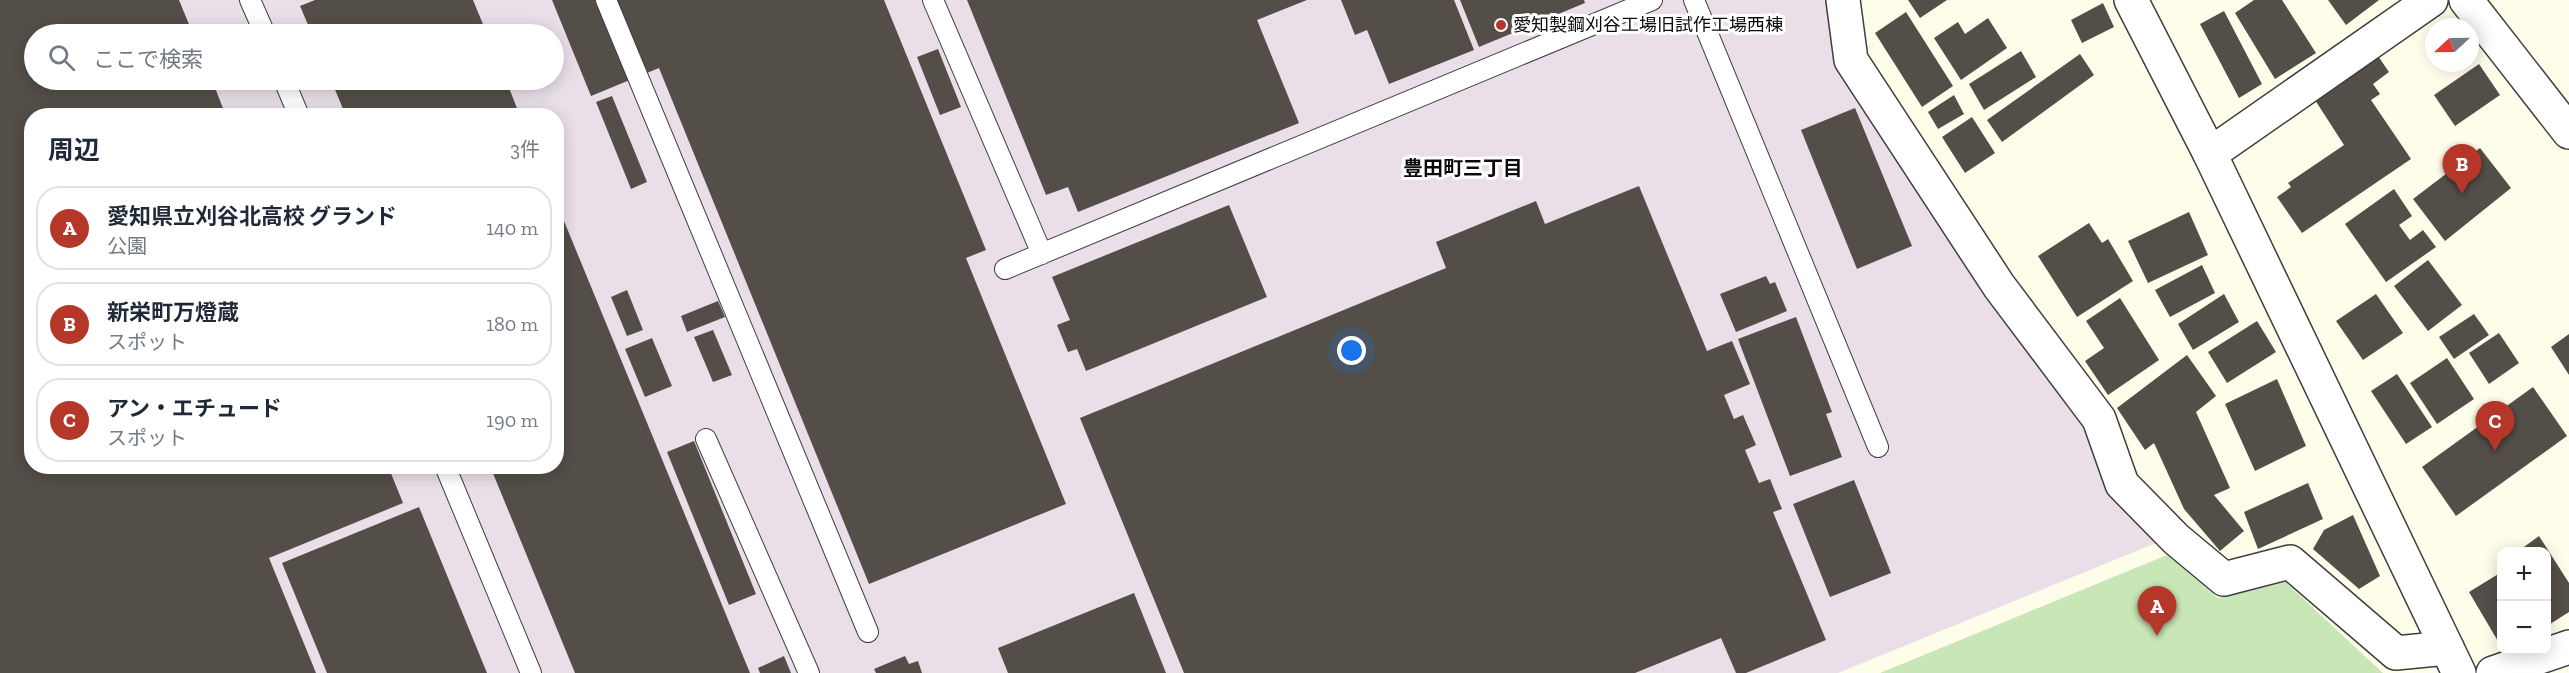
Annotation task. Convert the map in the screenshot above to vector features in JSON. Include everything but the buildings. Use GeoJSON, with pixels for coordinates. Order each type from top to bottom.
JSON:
{"type":"FeatureCollection","features":[{"type":"Feature","properties":{"kind":"street"},"geometry":{"type":"LineString","coordinates":[[1843,0],[1851,60],[1999,286],[2099,419],[2122,484],[2176,539],[2224,579],[2290,562],[2396,652],[2453,661]]}},
{"type":"Feature","properties":{"kind":"street"},"geometry":{"type":"LineString","coordinates":[[2131,0],[2210,154],[2453,661]]}},
{"type":"Feature","properties":{"kind":"street"},"geometry":{"type":"LineString","coordinates":[[2210,154],[2431,0]]}},
{"type":"Feature","properties":{"kind":"street"},"geometry":{"type":"LineString","coordinates":[[2466,0],[2569,132]]}},
{"type":"Feature","properties":{"kind":"street"},"geometry":{"type":"LineString","coordinates":[[2493,673],[2569,647]]}},
{"type":"Feature","properties":{"kind":"lane"},"geometry":{"type":"LineString","coordinates":[[250,0],[261,24]]}},
{"type":"Feature","properties":{"kind":"lane"},"geometry":{"type":"LineString","coordinates":[[606,0],[868,632]]}},
{"type":"Feature","properties":{"kind":"lane"},"geometry":{"type":"LineString","coordinates":[[933,0],[1042,254]]}},
{"type":"Feature","properties":{"kind":"lane"},"geometry":{"type":"LineString","coordinates":[[1005,269],[1652,0]]}},
{"type":"Feature","properties":{"kind":"lane"},"geometry":{"type":"LineString","coordinates":[[1694,0],[1878,447]]}},
{"type":"Feature","properties":{"kind":"lane"},"geometry":{"type":"LineString","coordinates":[[288,90],[296,108]]}},
{"type":"Feature","properties":{"kind":"lane"},"geometry":{"type":"LineString","coordinates":[[706,439],[809,673]]}},
{"type":"Feature","properties":{"kind":"lane"},"geometry":{"type":"LineString","coordinates":[[448,474],[531,673]]}},
{"type":"Feature","properties":{"kind":"shaded area"},"geometry":{"type":"Polygon","coordinates":[[[0,0],[1835,0],[1842,64],[2166,539],[1838,673],[0,673],[0,0]]]}},
{"type":"Feature","properties":{"kind":"green space"},"geometry":{"type":"Polygon","coordinates":[[[2167,555],[2218,598],[2281,578],[2383,673],[1880,673],[2167,555]]]}},
{"type":"Feature","properties":{"kind":"place","name":"愛知製鋼刈谷工場旧試作工場西棟"},"geometry":{"type":"Point","coordinates":[1501,25]}},
{"type":"Feature","properties":{"kind":"place","name":"新栄町万燈蔵"},"geometry":{"type":"Point","coordinates":[2462,194]}},
{"type":"Feature","properties":{"kind":"place","name":"アン・エチュード"},"geometry":{"type":"Point","coordinates":[2495,451]}},
{"type":"Feature","properties":{"kind":"place","name":"愛知県立刈谷北高校 グランド"},"geometry":{"type":"Point","coordinates":[2157,636]}},
{"type":"Feature","properties":{"kind":"district","name":"豊田町三丁目"},"geometry":{"type":"Point","coordinates":[1463,168]}}]}
